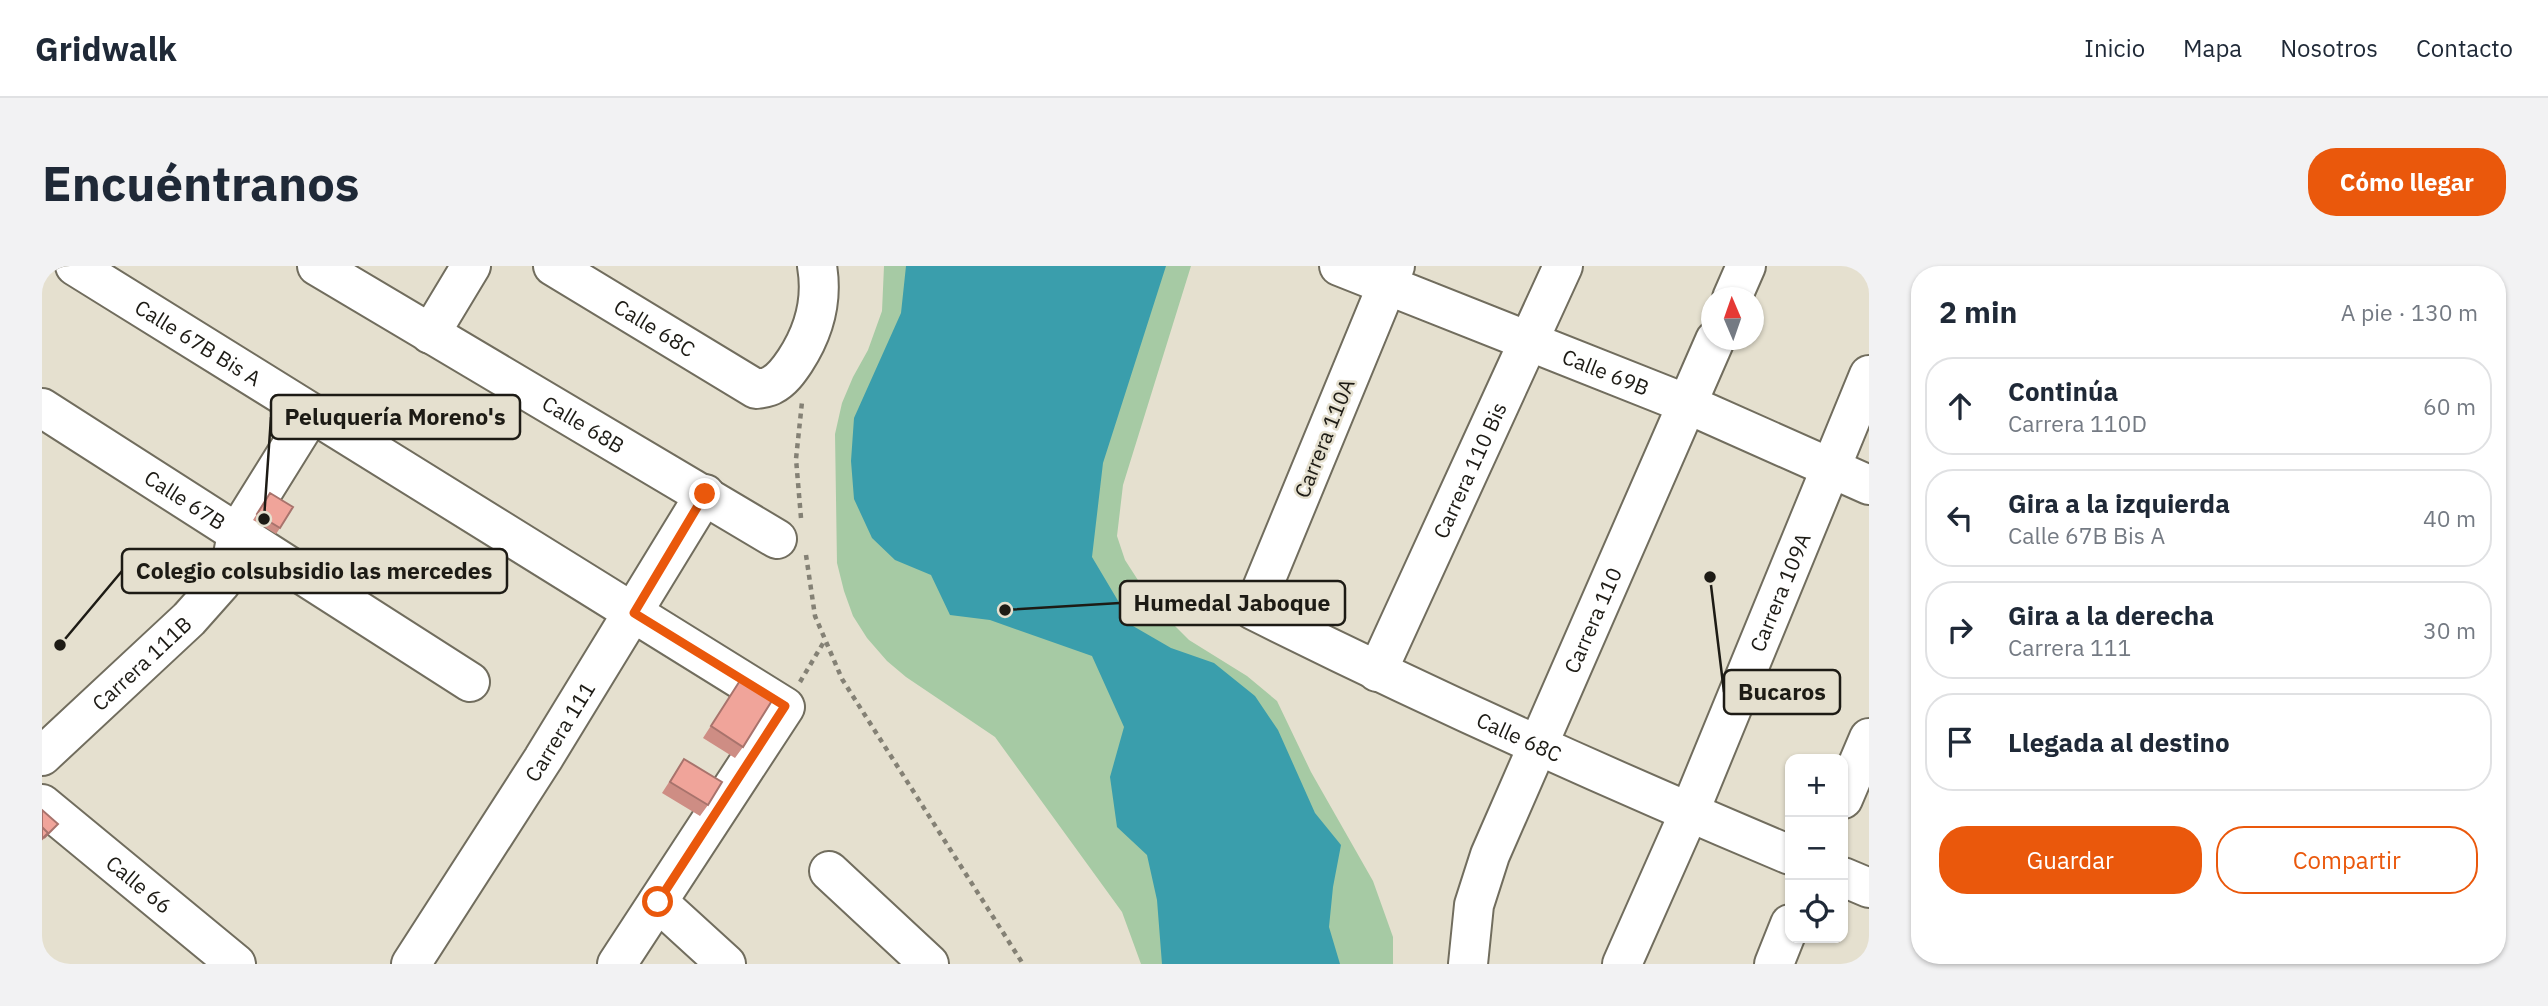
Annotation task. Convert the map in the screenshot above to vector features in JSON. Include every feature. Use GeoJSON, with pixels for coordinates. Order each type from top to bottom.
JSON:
{"type":"FeatureCollection","features":[{"type":"Feature","properties":{"kind":"street","name":"Calle 67B Bis A"},"geometry":{"type":"LineString","coordinates":[[75,266],[785,706]]}},
{"type":"Feature","properties":{"kind":"street","name":"Calle 68B"},"geometry":{"type":"LineString","coordinates":[[317,266],[705,494],[794,537]]}},
{"type":"Feature","properties":{"kind":"street"},"geometry":{"type":"LineString","coordinates":[[430,334],[471,266]]}},
{"type":"Feature","properties":{"kind":"street","name":"Calle 68C"},"geometry":{"type":"LineString","coordinates":[[553,266],[756,389],[772,386],[786,374],[809,340],[819,303],[817,266]]}},
{"type":"Feature","properties":{"kind":"street","name":"Calle 69B"},"geometry":{"type":"LineString","coordinates":[[1339,266],[1392,275],[1530,340],[1687,404],[1869,485]]}},
{"type":"Feature","properties":{"kind":"street","name":"Carrera 110 Bis"},"geometry":{"type":"LineString","coordinates":[[1377,672],[1563,266]]}},
{"type":"Feature","properties":{"kind":"street"},"geometry":{"type":"LineString","coordinates":[[1737,287],[1746,266]]}},
{"type":"Feature","properties":{"kind":"street","name":"Carrera 110A"},"geometry":{"type":"LineString","coordinates":[[1253,610],[1392,275]]}},
{"type":"Feature","properties":{"kind":"street","name":"Carrera 110"},"geometry":{"type":"LineString","coordinates":[[1468,964],[1474,905],[1490,856],[1710,350]]}},
{"type":"Feature","properties":{"kind":"street","name":"Carrera 109A"},"geometry":{"type":"LineString","coordinates":[[1622,964],[1689,813],[1869,375]]}},
{"type":"Feature","properties":{"kind":"street","name":"Calle 67B"},"geometry":{"type":"LineString","coordinates":[[42,408],[470,682]]}},
{"type":"Feature","properties":{"kind":"street","name":"Carrera 111B"},"geometry":{"type":"LineString","coordinates":[[42,755],[189,619],[213,592],[233,555],[237,533],[311,414]]}},
{"type":"Feature","properties":{"kind":"street","name":"Carrera 111"},"geometry":{"type":"LineString","coordinates":[[411,964],[634,613],[705,494]]}},
{"type":"Feature","properties":{"kind":"street","name":"Calle 68C"},"geometry":{"type":"LineString","coordinates":[[1253,610],[1377,672],[1689,813],[1785,853]]}},
{"type":"Feature","properties":{"kind":"street"},"geometry":{"type":"LineString","coordinates":[[617,964],[785,706]]}},
{"type":"Feature","properties":{"kind":"street"},"geometry":{"type":"LineString","coordinates":[[1848,787],[1869,738]]}},
{"type":"Feature","properties":{"kind":"street","name":"Calle 66"},"geometry":{"type":"LineString","coordinates":[[42,804],[236,964]]}},
{"type":"Feature","properties":{"kind":"street"},"geometry":{"type":"LineString","coordinates":[[829,871],[929,964]]}},
{"type":"Feature","properties":{"kind":"street"},"geometry":{"type":"LineString","coordinates":[[1848,879],[1869,888]]}},
{"type":"Feature","properties":{"kind":"street"},"geometry":{"type":"LineString","coordinates":[[658,902],[726,964]]}},
{"type":"Feature","properties":{"kind":"street","name":"Carrera 110"},"geometry":{"type":"LineString","coordinates":[[1474,905],[1486,964]]}},
{"type":"Feature","properties":{"kind":"street"},"geometry":{"type":"LineString","coordinates":[[1774,964],[1785,936]]}},
{"type":"Feature","properties":{"kind":"path"},"geometry":{"type":"LineString","coordinates":[[803,397],[796,459],[794,537],[825,640],[842,679],[1023,964]]}},
{"type":"Feature","properties":{"kind":"path"},"geometry":{"type":"LineString","coordinates":[[785,706],[825,640]]}},
{"type":"Feature","properties":{"kind":"green space"},"geometry":{"type":"Polygon","coordinates":[[[884,266],[1191,266],[1123,485],[1117,536],[1125,560],[1154,605],[1189,640],[1247,676],[1277,701],[1311,772],[1373,881],[1393,937],[1393,964],[1141,964],[1122,912],[995,737],[906,677],[887,661],[867,638],[853,616],[837,563],[835,434],[842,403],[868,350],[882,311],[884,266]]]}},
{"type":"Feature","properties":{"kind":"water"},"geometry":{"type":"Polygon","coordinates":[[[906,266],[1166,266],[1103,463],[1092,557],[1133,626],[1171,648],[1214,663],[1255,696],[1278,730],[1315,813],[1341,845],[1329,927],[1340,964],[1162,964],[1157,900],[1147,855],[1117,827],[1110,777],[1124,727],[1092,656],[990,620],[950,615],[931,575],[895,560],[872,538],[854,499],[851,461],[854,418],[901,313],[906,266]]]}},
{"type":"Feature","properties":{"kind":"building"},"geometry":{"type":"Polygon","coordinates":[[[270,493],[293,507],[280,528],[257,514],[270,493]]]}},
{"type":"Feature","properties":{"kind":"building"},"geometry":{"type":"Polygon","coordinates":[[[741,679],[773,699],[743,747],[711,726],[741,679]]]}},
{"type":"Feature","properties":{"kind":"building"},"geometry":{"type":"Polygon","coordinates":[[[684,759],[722,782],[708,805],[670,782],[684,759]]]}},
{"type":"Feature","properties":{"kind":"building"},"geometry":{"type":"Polygon","coordinates":[[[42,810],[58,824],[44,838],[48,833],[42,827],[42,810]]]}},
{"type":"Feature","properties":{"kind":"building"},"geometry":{"type":"Polygon","coordinates":[[[42,827],[48,833],[42,839],[42,827]]]}},
{"type":"Feature","properties":{"kind":"place","name":"Peluquería Moreno's"},"geometry":{"type":"Point","coordinates":[264,519]}},
{"type":"Feature","properties":{"kind":"place","name":"Bucaros"},"geometry":{"type":"Point","coordinates":[1710,577]}},
{"type":"Feature","properties":{"kind":"place","name":"Humedal Jaboque"},"geometry":{"type":"Point","coordinates":[1005,610]}},
{"type":"Feature","properties":{"kind":"place","name":"Colegio colsubsidio las mercedes"},"geometry":{"type":"Point","coordinates":[60,645]}},
{"type":"Feature","properties":{"kind":"route"},"geometry":{"type":"LineString","coordinates":[[658,902],[785,706],[634,613],[705,494]]}}]}
